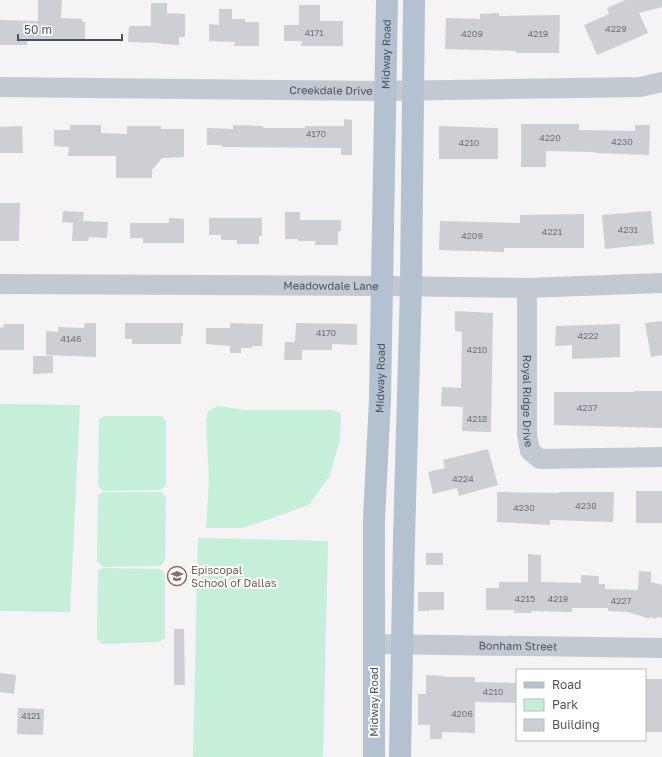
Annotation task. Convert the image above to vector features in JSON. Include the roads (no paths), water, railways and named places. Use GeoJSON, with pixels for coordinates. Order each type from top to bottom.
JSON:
{"type":"FeatureCollection","features":[{"type":"Feature","properties":{"kind":"main road","name":"Midway Road"},"geometry":{"type":"LineString","coordinates":[[374,757],[374,519],[380,399],[387,0]]}},
{"type":"Feature","properties":{"kind":"main road"},"geometry":{"type":"LineString","coordinates":[[400,757],[412,286],[414,0]]}},
{"type":"Feature","properties":{"kind":"street","name":"Creekdale Drive"},"geometry":{"type":"LineString","coordinates":[[0,88],[413,91],[640,87],[662,82]]}},
{"type":"Feature","properties":{"kind":"street","name":"Meadowdale Lane"},"geometry":{"type":"LineString","coordinates":[[0,284],[527,288],[653,285],[662,283]]}},
{"type":"Feature","properties":{"kind":"street","name":"Royal Ridge Drive"},"geometry":{"type":"LineString","coordinates":[[527,288],[527,435],[530,451],[540,459],[662,458]]}},
{"type":"Feature","properties":{"kind":"street","name":"Bonham Street"},"geometry":{"type":"LineString","coordinates":[[374,644],[662,648]]}},
{"type":"Feature","properties":{"kind":"place","name":"Episcopal School of Dallas"},"geometry":{"type":"Point","coordinates":[177,576]}}]}
